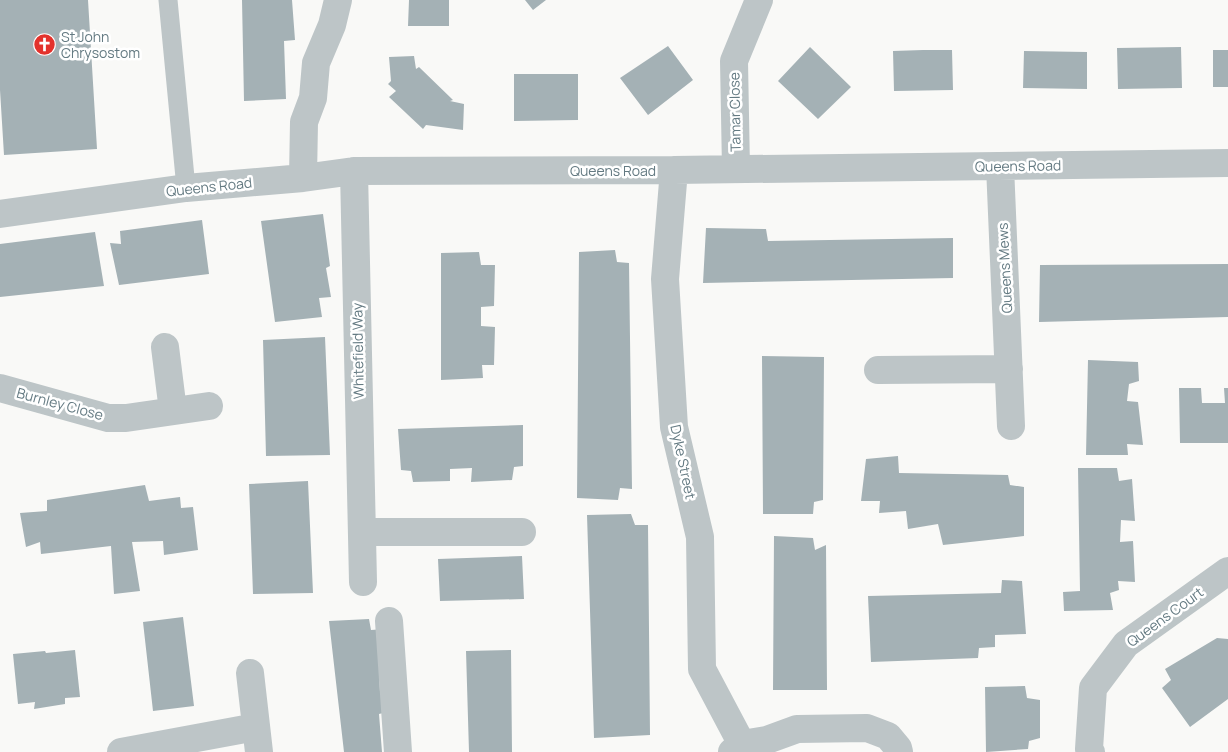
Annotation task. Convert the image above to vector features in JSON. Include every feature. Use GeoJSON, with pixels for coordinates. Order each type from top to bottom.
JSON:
{"type":"FeatureCollection","features":[{"type":"Feature","properties":{"kind":"street"},"geometry":{"type":"LineString","coordinates":[[303,178],[304,122],[314,98],[316,63],[332,25],[338,0]]}},
{"type":"Feature","properties":{"kind":"street","name":"Tamar Close"},"geometry":{"type":"LineString","coordinates":[[736,168],[734,61],[759,0]]}},
{"type":"Feature","properties":{"kind":"street","name":"Queens Road"},"geometry":{"type":"LineString","coordinates":[[0,214],[186,188],[303,178],[354,171],[674,170],[1228,163]]}},
{"type":"Feature","properties":{"kind":"street","name":"Queens Mews"},"geometry":{"type":"LineString","coordinates":[[1000,166],[1011,426]]}},
{"type":"Feature","properties":{"kind":"street","name":"Dyke Street"},"geometry":{"type":"LineString","coordinates":[[674,170],[665,279],[674,427],[700,537],[702,669],[740,749],[797,729],[867,728],[888,736],[899,752]]}},
{"type":"Feature","properties":{"kind":"street","name":"Whitefield Way"},"geometry":{"type":"LineString","coordinates":[[354,171],[364,582]]}},
{"type":"Feature","properties":{"kind":"street"},"geometry":{"type":"LineString","coordinates":[[165,347],[173,411]]}},
{"type":"Feature","properties":{"kind":"street"},"geometry":{"type":"LineString","coordinates":[[878,370],[1009,369]]}},
{"type":"Feature","properties":{"kind":"street","name":"Burnley Close"},"geometry":{"type":"LineString","coordinates":[[0,388],[108,418],[126,418],[209,406]]}},
{"type":"Feature","properties":{"kind":"street"},"geometry":{"type":"LineString","coordinates":[[362,532],[522,532]]}},
{"type":"Feature","properties":{"kind":"street","name":"Queens Court"},"geometry":{"type":"LineString","coordinates":[[1091,752],[1089,749],[1093,688],[1126,644],[1228,571]]}},
{"type":"Feature","properties":{"kind":"street"},"geometry":{"type":"LineString","coordinates":[[389,621],[398,752]]}},
{"type":"Feature","properties":{"kind":"street"},"geometry":{"type":"LineString","coordinates":[[121,752],[258,740],[250,673]]}},
{"type":"Feature","properties":{"kind":"lane"},"geometry":{"type":"LineString","coordinates":[[168,0],[186,188]]}},
{"type":"Feature","properties":{"kind":"building","name":"St John Chrysostom"},"geometry":{"type":"Polygon","coordinates":[[[0,0],[88,0],[97,149],[4,155],[0,90],[0,0]]]}},
{"type":"Feature","properties":{"kind":"building"},"geometry":{"type":"Polygon","coordinates":[[[242,0],[292,0],[295,40],[284,41],[286,99],[244,101],[242,0]]]}},
{"type":"Feature","properties":{"kind":"building"},"geometry":{"type":"Polygon","coordinates":[[[409,0],[449,0],[449,26],[408,26],[409,0]]]}},
{"type":"Feature","properties":{"kind":"building"},"geometry":{"type":"Polygon","coordinates":[[[525,0],[546,0],[533,10],[525,0]]]}},
{"type":"Feature","properties":{"kind":"building"},"geometry":{"type":"Polygon","coordinates":[[[668,46],[693,80],[648,115],[620,78],[668,46]]]}},
{"type":"Feature","properties":{"kind":"building"},"geometry":{"type":"Polygon","coordinates":[[[810,47],[851,87],[818,119],[778,81],[810,47]]]}},
{"type":"Feature","properties":{"kind":"building"},"geometry":{"type":"Polygon","coordinates":[[[1181,47],[1182,88],[1118,89],[1117,48],[1181,47]]]}},
{"type":"Feature","properties":{"kind":"building"},"geometry":{"type":"Polygon","coordinates":[[[952,50],[953,90],[894,91],[893,51],[952,50]]]}},
{"type":"Feature","properties":{"kind":"building"},"geometry":{"type":"Polygon","coordinates":[[[1213,50],[1228,50],[1228,87],[1213,87],[1213,50]]]}},
{"type":"Feature","properties":{"kind":"building"},"geometry":{"type":"Polygon","coordinates":[[[1024,51],[1087,52],[1087,89],[1023,88],[1024,51]]]}},
{"type":"Feature","properties":{"kind":"building"},"geometry":{"type":"Polygon","coordinates":[[[414,56],[416,69],[419,67],[453,100],[450,101],[464,104],[463,130],[426,125],[423,129],[389,97],[396,91],[388,84],[391,81],[389,57],[414,56]]]}},
{"type":"Feature","properties":{"kind":"building"},"geometry":{"type":"Polygon","coordinates":[[[514,74],[578,74],[578,120],[514,121],[514,74]]]}},
{"type":"Feature","properties":{"kind":"building"},"geometry":{"type":"Polygon","coordinates":[[[323,214],[330,266],[326,268],[331,297],[319,298],[322,317],[275,322],[261,221],[323,214]]]}},
{"type":"Feature","properties":{"kind":"building"},"geometry":{"type":"Polygon","coordinates":[[[202,220],[209,274],[119,285],[110,243],[121,244],[120,231],[202,220]]]}},
{"type":"Feature","properties":{"kind":"building"},"geometry":{"type":"Polygon","coordinates":[[[706,228],[766,229],[768,241],[953,238],[953,278],[703,283],[706,228]]]}},
{"type":"Feature","properties":{"kind":"building"},"geometry":{"type":"Polygon","coordinates":[[[95,232],[104,286],[0,297],[0,244],[95,232]]]}},
{"type":"Feature","properties":{"kind":"building"},"geometry":{"type":"Polygon","coordinates":[[[615,250],[617,262],[629,263],[632,489],[620,488],[618,500],[577,498],[579,252],[615,250]]]}},
{"type":"Feature","properties":{"kind":"building"},"geometry":{"type":"Polygon","coordinates":[[[479,252],[481,265],[495,265],[494,306],[481,307],[481,326],[495,327],[494,365],[482,365],[483,378],[441,380],[441,253],[479,252]]]}},
{"type":"Feature","properties":{"kind":"building"},"geometry":{"type":"Polygon","coordinates":[[[1228,264],[1228,317],[1039,322],[1040,265],[1228,264]]]}},
{"type":"Feature","properties":{"kind":"building"},"geometry":{"type":"Polygon","coordinates":[[[325,337],[330,455],[266,456],[263,340],[325,337]]]}},
{"type":"Feature","properties":{"kind":"building"},"geometry":{"type":"Polygon","coordinates":[[[762,356],[824,357],[823,500],[814,502],[813,514],[763,514],[762,356]]]}},
{"type":"Feature","properties":{"kind":"building"},"geometry":{"type":"Polygon","coordinates":[[[1088,360],[1138,362],[1139,381],[1129,384],[1127,401],[1138,402],[1143,445],[1127,444],[1128,455],[1086,455],[1088,360]]]}},
{"type":"Feature","properties":{"kind":"building"},"geometry":{"type":"Polygon","coordinates":[[[1179,388],[1201,388],[1202,403],[1225,403],[1224,388],[1228,388],[1228,443],[1180,443],[1179,388]]]}},
{"type":"Feature","properties":{"kind":"building"},"geometry":{"type":"Polygon","coordinates":[[[523,425],[523,466],[514,467],[512,480],[471,482],[472,468],[450,469],[450,481],[413,482],[411,471],[401,470],[398,429],[523,425]]]}},
{"type":"Feature","properties":{"kind":"building"},"geometry":{"type":"Polygon","coordinates":[[[898,456],[899,473],[1008,475],[1010,485],[1024,487],[1024,536],[943,545],[938,524],[908,529],[906,511],[879,513],[880,501],[861,501],[866,459],[898,456]]]}},
{"type":"Feature","properties":{"kind":"building"},"geometry":{"type":"Polygon","coordinates":[[[1078,468],[1117,468],[1119,481],[1132,479],[1135,521],[1121,520],[1120,542],[1133,541],[1135,582],[1118,581],[1119,590],[1110,593],[1113,610],[1064,611],[1063,592],[1080,591],[1078,468]]]}},
{"type":"Feature","properties":{"kind":"building"},"geometry":{"type":"Polygon","coordinates":[[[308,481],[313,593],[253,594],[249,484],[308,481]]]}},
{"type":"Feature","properties":{"kind":"building"},"geometry":{"type":"Polygon","coordinates":[[[145,485],[149,501],[180,497],[181,508],[193,507],[198,550],[164,555],[163,541],[132,542],[140,591],[114,594],[111,546],[41,554],[40,542],[26,547],[20,513],[47,511],[47,500],[145,485]]]}},
{"type":"Feature","properties":{"kind":"building"},"geometry":{"type":"Polygon","coordinates":[[[631,514],[635,525],[648,525],[650,735],[594,738],[587,515],[631,514]]]}},
{"type":"Feature","properties":{"kind":"building"},"geometry":{"type":"Polygon","coordinates":[[[774,536],[813,538],[815,550],[826,545],[827,690],[773,690],[774,536]]]}},
{"type":"Feature","properties":{"kind":"building"},"geometry":{"type":"Polygon","coordinates":[[[522,556],[524,599],[440,601],[438,559],[522,556]]]}},
{"type":"Feature","properties":{"kind":"building"},"geometry":{"type":"Polygon","coordinates":[[[1002,580],[1022,581],[1026,634],[995,635],[995,647],[979,648],[978,658],[871,662],[868,596],[1001,593],[1002,580]]]}},
{"type":"Feature","properties":{"kind":"building"},"geometry":{"type":"Polygon","coordinates":[[[183,617],[194,706],[153,711],[143,622],[183,617]]]}},
{"type":"Feature","properties":{"kind":"building"},"geometry":{"type":"Polygon","coordinates":[[[369,619],[371,630],[385,629],[379,671],[380,692],[394,690],[395,710],[379,714],[382,752],[344,752],[329,621],[369,619]]]}},
{"type":"Feature","properties":{"kind":"building"},"geometry":{"type":"Polygon","coordinates":[[[1217,638],[1228,639],[1228,699],[1190,727],[1162,688],[1171,680],[1165,669],[1217,638]]]}},
{"type":"Feature","properties":{"kind":"building"},"geometry":{"type":"Polygon","coordinates":[[[75,650],[80,697],[65,698],[65,704],[34,709],[35,702],[18,704],[13,654],[75,650]]]}},
{"type":"Feature","properties":{"kind":"building"},"geometry":{"type":"Polygon","coordinates":[[[511,650],[512,752],[469,752],[466,651],[511,650]]]}},
{"type":"Feature","properties":{"kind":"building"},"geometry":{"type":"Polygon","coordinates":[[[1025,686],[1027,698],[1040,700],[1040,738],[1029,741],[1028,749],[986,752],[985,687],[1025,686]]]}},
{"type":"Feature","properties":{"kind":"place","name":"St John Chrysostom"},"geometry":{"type":"Point","coordinates":[45,45]}}]}
